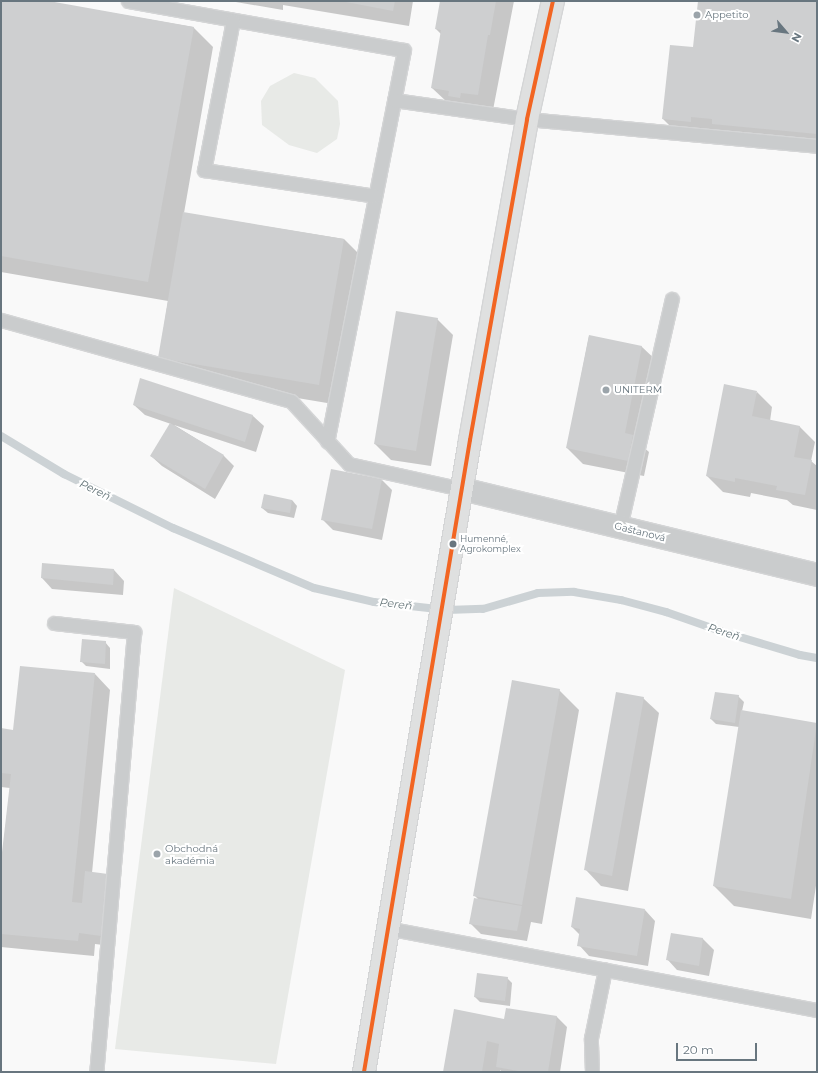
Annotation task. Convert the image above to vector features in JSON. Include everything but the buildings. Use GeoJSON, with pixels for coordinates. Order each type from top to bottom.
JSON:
{"type":"FeatureCollection","features":[{"type":"Feature","properties":{"kind":"main road"},"geometry":{"type":"LineString","coordinates":[[364,1072],[462,489],[528,119],[553,1]]}},
{"type":"Feature","properties":{"kind":"street","name":"Gaštanová"},"geometry":{"type":"LineString","coordinates":[[462,489],[817,575]]}},
{"type":"Feature","properties":{"kind":"lane"},"geometry":{"type":"LineString","coordinates":[[128,1],[404,50],[327,441]]}},
{"type":"Feature","properties":{"kind":"lane"},"geometry":{"type":"LineString","coordinates":[[233,20],[204,170],[375,196]]}},
{"type":"Feature","properties":{"kind":"lane"},"geometry":{"type":"LineString","coordinates":[[394,100],[528,119],[817,146]]}},
{"type":"Feature","properties":{"kind":"lane"},"geometry":{"type":"LineString","coordinates":[[620,527],[672,299]]}},
{"type":"Feature","properties":{"kind":"lane"},"geometry":{"type":"LineString","coordinates":[[1,320],[291,401],[349,464],[462,489]]}},
{"type":"Feature","properties":{"kind":"lane"},"geometry":{"type":"LineString","coordinates":[[54,623],[134,632],[96,1072]]}},
{"type":"Feature","properties":{"kind":"lane"},"geometry":{"type":"LineString","coordinates":[[388,928],[817,1010]]}},
{"type":"Feature","properties":{"kind":"lane"},"geometry":{"type":"LineString","coordinates":[[592,1072],[591,1038],[605,969]]}},
{"type":"Feature","properties":{"kind":"shaded area"},"geometry":{"type":"Polygon","coordinates":[[[294,73],[315,78],[338,101],[340,124],[337,139],[317,153],[289,145],[262,125],[261,101],[270,86],[294,73]]]}},
{"type":"Feature","properties":{"kind":"shaded area"},"geometry":{"type":"Polygon","coordinates":[[[174,588],[345,670],[276,1064],[115,1049],[174,588]]]}},
{"type":"Feature","properties":{"kind":"waterway","name":"Pereň"},"geometry":{"type":"LineString","coordinates":[[1,436],[64,474],[173,528],[314,588],[374,602],[447,610],[483,609],[538,593],[574,592],[621,600],[666,612],[723,632],[800,655],[817,658]]}},
{"type":"Feature","properties":{"kind":"transit line"},"geometry":{"type":"LineString","coordinates":[[364,1072],[470,440],[527,119],[553,1]]}},
{"type":"Feature","properties":{"kind":"place","name":"Appetito"},"geometry":{"type":"Point","coordinates":[697,15]}},
{"type":"Feature","properties":{"kind":"place","name":"UNITERM"},"geometry":{"type":"Point","coordinates":[606,390]}},
{"type":"Feature","properties":{"kind":"place","name":"Humenné, Agrokomplex"},"geometry":{"type":"Point","coordinates":[453,544]}},
{"type":"Feature","properties":{"kind":"place","name":"Obchodná akadémia"},"geometry":{"type":"Point","coordinates":[157,854]}}]}
